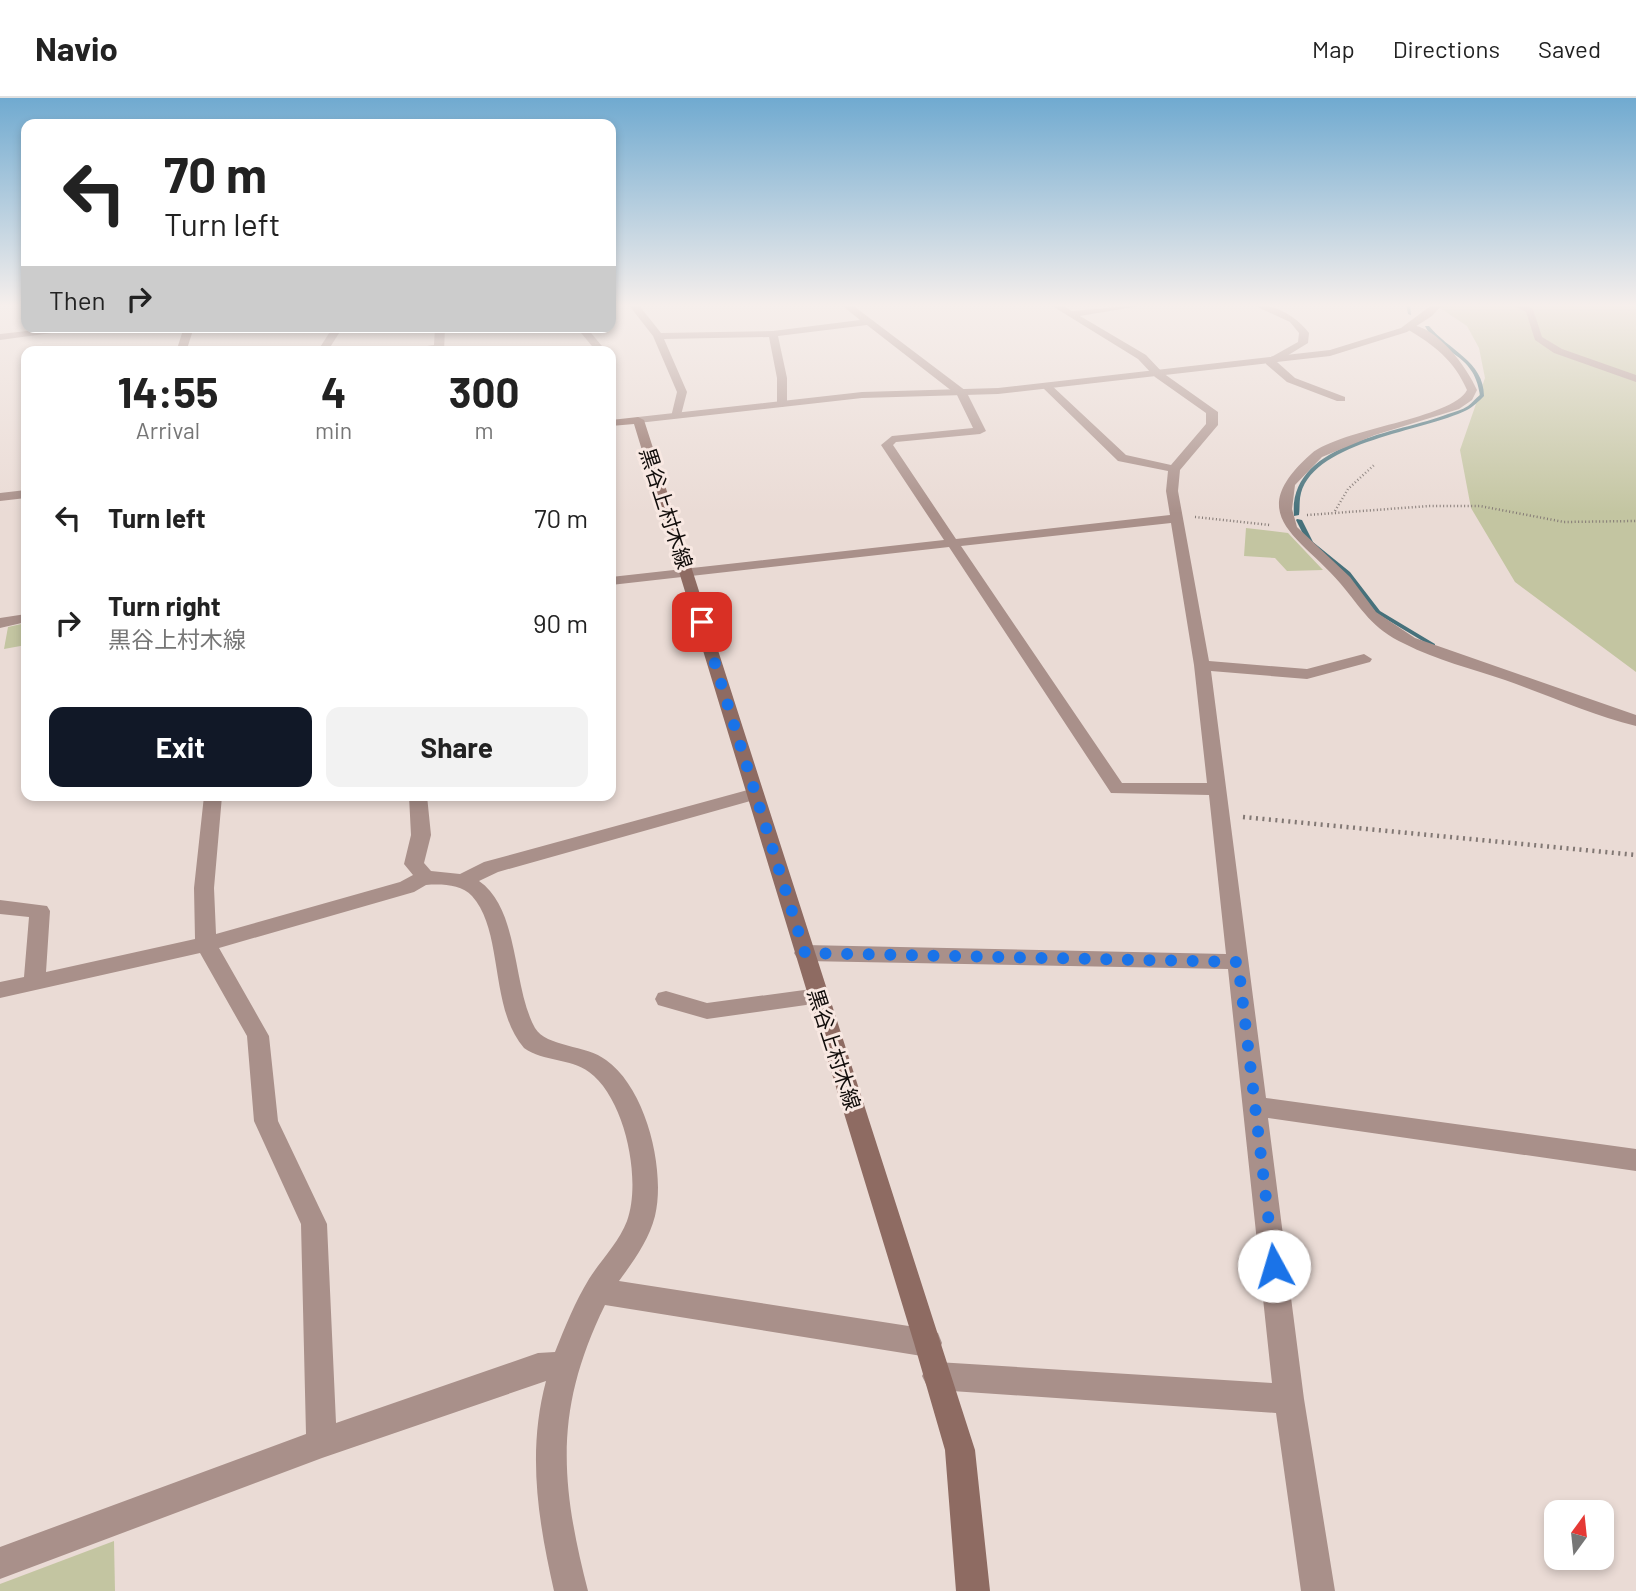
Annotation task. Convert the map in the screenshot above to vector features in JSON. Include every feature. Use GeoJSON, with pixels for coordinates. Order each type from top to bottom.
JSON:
{"type":"FeatureCollection","features":[{"type":"Feature","properties":{"kind":"main road","name":"黒谷上村木線"},"geometry":{"type":"LineString","coordinates":[[616,422],[638,420],[928,1343],[960,1450],[973,1591]]}},
{"type":"Feature","properties":{"kind":"street"},"geometry":{"type":"LineString","coordinates":[[674,374],[682,392],[675,415]]}},
{"type":"Feature","properties":{"kind":"street"},"geometry":{"type":"LineString","coordinates":[[781,374],[782,404]]}},
{"type":"Feature","properties":{"kind":"street"},"geometry":{"type":"LineString","coordinates":[[937,374],[962,393],[980,430],[892,439],[887,444],[1117,789],[1217,789]]}},
{"type":"Feature","properties":{"kind":"street"},"geometry":{"type":"LineString","coordinates":[[638,420],[902,393],[962,393],[1170,374]]}},
{"type":"Feature","properties":{"kind":"street"},"geometry":{"type":"LineString","coordinates":[[1284,374],[1291,380],[1341,399]]}},
{"type":"Feature","properties":{"kind":"street"},"geometry":{"type":"LineString","coordinates":[[1466,374],[1472,390],[1468,398],[1455,407],[1371,433],[1318,454],[1289,484],[1286,509],[1291,528],[1345,580],[1371,615],[1410,641],[1636,721]]}},
{"type":"Feature","properties":{"kind":"street"},"geometry":{"type":"LineString","coordinates":[[1159,375],[1212,412],[1212,425],[1174,469],[1172,491],[1202,666],[1289,1399],[1318,1591]]}},
{"type":"Feature","properties":{"kind":"street"},"geometry":{"type":"LineString","coordinates":[[1046,386],[1122,458],[1174,469]]}},
{"type":"Feature","properties":{"kind":"street"},"geometry":{"type":"LineString","coordinates":[[0,497],[21,495]]}},
{"type":"Feature","properties":{"kind":"street"},"geometry":{"type":"LineString","coordinates":[[616,580],[1177,518]]}},
{"type":"Feature","properties":{"kind":"street"},"geometry":{"type":"LineString","coordinates":[[0,623],[21,619]]}},
{"type":"Feature","properties":{"kind":"street"},"geometry":{"type":"LineString","coordinates":[[1202,666],[1307,674],[1364,659]]}},
{"type":"Feature","properties":{"kind":"street"},"geometry":{"type":"LineString","coordinates":[[463,881],[491,867],[755,794]]}},
{"type":"Feature","properties":{"kind":"street"},"geometry":{"type":"LineString","coordinates":[[213,801],[204,888],[206,944],[258,1036],[266,1121],[314,1224],[314,1290],[322,1443]]}},
{"type":"Feature","properties":{"kind":"street"},"geometry":{"type":"LineString","coordinates":[[418,801],[421,835],[414,863],[424,876]]}},
{"type":"Feature","properties":{"kind":"street"},"geometry":{"type":"LineString","coordinates":[[0,990],[206,944],[407,887],[424,876],[463,881],[482,894],[491,912],[520,1022],[530,1040],[542,1049],[574,1054],[598,1063],[615,1079],[636,1121],[643,1211],[624,1250],[598,1291],[564,1366],[551,1410],[549,1470],[554,1529],[570,1591]]}},
{"type":"Feature","properties":{"kind":"street"},"geometry":{"type":"LineString","coordinates":[[0,907],[40,911],[34,983]]}},
{"type":"Feature","properties":{"kind":"street"},"geometry":{"type":"LineString","coordinates":[[805,953],[1238,962]]}},
{"type":"Feature","properties":{"kind":"street"},"geometry":{"type":"LineString","coordinates":[[666,999],[706,1011],[818,996]]}},
{"type":"Feature","properties":{"kind":"street"},"geometry":{"type":"LineString","coordinates":[[1255,1106],[1636,1160]]}},
{"type":"Feature","properties":{"kind":"street"},"geometry":{"type":"LineString","coordinates":[[598,1291],[928,1343]]}},
{"type":"Feature","properties":{"kind":"street"},"geometry":{"type":"LineString","coordinates":[[0,1563],[322,1443],[538,1367],[564,1366]]}},
{"type":"Feature","properties":{"kind":"street"},"geometry":{"type":"LineString","coordinates":[[937,1376],[1289,1399]]}},
{"type":"Feature","properties":{"kind":"path"},"geometry":{"type":"LineString","coordinates":[[1374,465],[1348,489],[1335,512],[1480,506],[1564,522],[1611,519],[1636,521]]}},
{"type":"Feature","properties":{"kind":"path"},"geometry":{"type":"LineString","coordinates":[[1177,518],[1291,528]]}},
{"type":"Feature","properties":{"kind":"path"},"geometry":{"type":"LineString","coordinates":[[1220,814],[1636,855]]}},
{"type":"Feature","properties":{"kind":"green space"},"geometry":{"type":"Polygon","coordinates":[[[1484,374],[1636,374],[1636,672],[1515,582],[1471,508],[1460,450],[1485,378],[1484,374]]]}},
{"type":"Feature","properties":{"kind":"green space"},"geometry":{"type":"Polygon","coordinates":[[[1246,528],[1288,533],[1323,570],[1287,571],[1275,558],[1244,556],[1246,528]]]}},
{"type":"Feature","properties":{"kind":"green space"},"geometry":{"type":"Polygon","coordinates":[[[21,624],[21,646],[4,649],[8,627],[21,624]]]}},
{"type":"Feature","properties":{"kind":"green space"},"geometry":{"type":"Polygon","coordinates":[[[114,1541],[115,1591],[0,1591],[0,1584],[114,1541]]]}},
{"type":"Feature","properties":{"kind":"waterway"},"geometry":{"type":"LineString","coordinates":[[1296,515],[1299,493],[1308,475],[1323,461],[1363,441],[1468,408],[1482,395],[1477,374]]}},
{"type":"Feature","properties":{"kind":"waterway"},"geometry":{"type":"LineString","coordinates":[[1299,520],[1310,543],[1348,573],[1378,612],[1433,645]]}},
{"type":"Feature","properties":{"kind":"route"},"geometry":{"type":"LineString","coordinates":[[702,622],[805,953],[1238,962],[1274,1266]]}}]}
